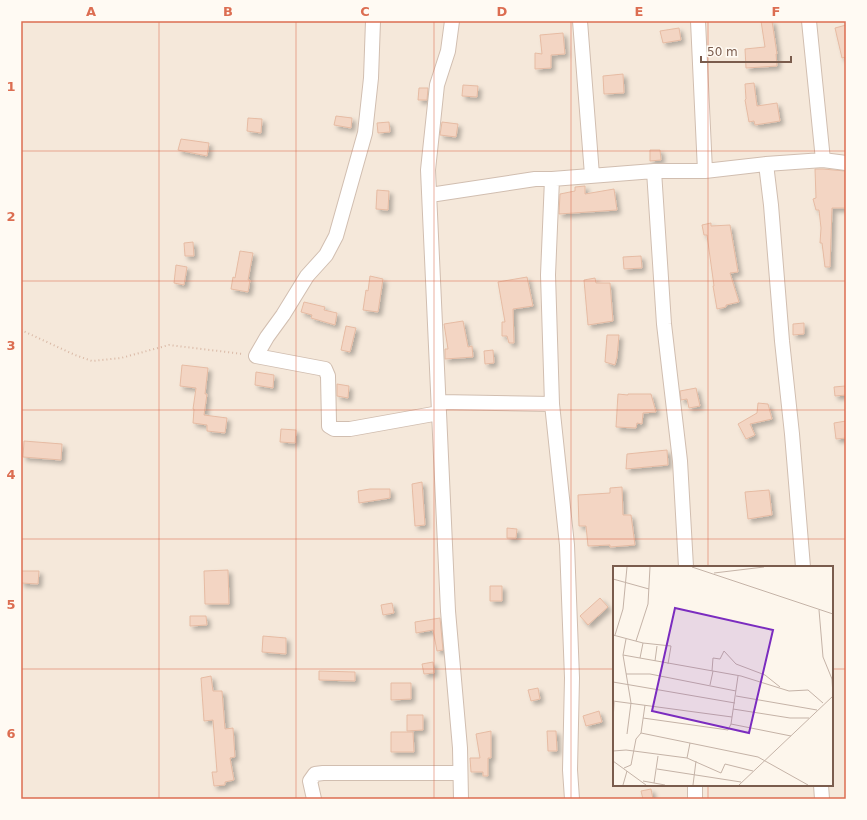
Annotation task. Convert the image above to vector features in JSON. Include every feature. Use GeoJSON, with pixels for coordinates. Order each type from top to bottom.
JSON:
{"type":"FeatureCollection","features":[{"type":"Feature","properties":{"kind":"street"},"geometry":{"type":"LineString","coordinates":[[374,21],[371,78],[365,133],[336,236],[326,255],[307,276],[283,315],[266,337],[256,356],[325,369],[328,376],[329,422],[330,426],[334,429],[350,429],[439,408],[552,404]]}},
{"type":"Feature","properties":{"kind":"street"},"geometry":{"type":"LineString","coordinates":[[452,21],[448,51],[437,85],[428,170],[448,611],[460,748],[460,799]]}},
{"type":"Feature","properties":{"kind":"street"},"geometry":{"type":"LineString","coordinates":[[580,21],[592,175]]}},
{"type":"Feature","properties":{"kind":"street"},"geometry":{"type":"LineString","coordinates":[[698,21],[704,171]]}},
{"type":"Feature","properties":{"kind":"street"},"geometry":{"type":"LineString","coordinates":[[809,21],[823,160]]}},
{"type":"Feature","properties":{"kind":"street"},"geometry":{"type":"LineString","coordinates":[[430,195],[536,178],[654,171],[704,171],[766,164],[823,160],[846,163]]}},
{"type":"Feature","properties":{"kind":"street"},"geometry":{"type":"LineString","coordinates":[[766,164],[771,205],[803,566]]}},
{"type":"Feature","properties":{"kind":"street"},"geometry":{"type":"LineString","coordinates":[[654,171],[664,324],[680,461],[686,566]]}},
{"type":"Feature","properties":{"kind":"street"},"geometry":{"type":"LineString","coordinates":[[552,178],[548,275],[552,404],[567,545],[572,678],[570,770],[572,799]]}},
{"type":"Feature","properties":{"kind":"street"},"geometry":{"type":"LineString","coordinates":[[314,799],[310,781],[315,774],[460,773]]}},
{"type":"Feature","properties":{"kind":"street"},"geometry":{"type":"LineString","coordinates":[[695,786],[695,799]]}},
{"type":"Feature","properties":{"kind":"street"},"geometry":{"type":"LineString","coordinates":[[821,786],[822,799]]}},
{"type":"Feature","properties":{"kind":"path"},"geometry":{"type":"LineString","coordinates":[[21,330],[74,355],[92,361],[121,358],[168,345],[229,351],[256,356]]}},
{"type":"Feature","properties":{"kind":"shaded area"},"geometry":{"type":"Polygon","coordinates":[[[21,21],[846,21],[846,799],[21,799],[21,21]]]}},
{"type":"Feature","properties":{"kind":"building"},"geometry":{"type":"Polygon","coordinates":[[[761,21],[772,21],[777,54],[777,66],[746,68],[745,49],[765,47],[761,21]]]}},
{"type":"Feature","properties":{"kind":"building"},"geometry":{"type":"Polygon","coordinates":[[[846,25],[846,57],[842,58],[835,28],[846,25]]]}},
{"type":"Feature","properties":{"kind":"building"},"geometry":{"type":"Polygon","coordinates":[[[679,28],[681,40],[663,43],[660,31],[679,28]]]}},
{"type":"Feature","properties":{"kind":"building"},"geometry":{"type":"Polygon","coordinates":[[[563,33],[565,54],[551,55],[551,68],[535,69],[535,53],[542,54],[540,35],[563,33]]]}},
{"type":"Feature","properties":{"kind":"building"},"geometry":{"type":"Polygon","coordinates":[[[623,74],[624,93],[604,94],[603,76],[623,74]]]}},
{"type":"Feature","properties":{"kind":"building"},"geometry":{"type":"Polygon","coordinates":[[[754,83],[757,106],[777,103],[780,121],[755,125],[754,121],[749,122],[745,100],[745,84],[754,83]]]}},
{"type":"Feature","properties":{"kind":"building"},"geometry":{"type":"Polygon","coordinates":[[[463,85],[478,86],[477,97],[462,96],[463,85]]]}},
{"type":"Feature","properties":{"kind":"building"},"geometry":{"type":"Polygon","coordinates":[[[419,88],[428,88],[427,100],[418,100],[419,88]]]}},
{"type":"Feature","properties":{"kind":"building"},"geometry":{"type":"Polygon","coordinates":[[[336,116],[352,118],[351,128],[334,125],[336,116]]]}},
{"type":"Feature","properties":{"kind":"building"},"geometry":{"type":"Polygon","coordinates":[[[248,118],[262,119],[261,133],[247,131],[248,118]]]}},
{"type":"Feature","properties":{"kind":"building"},"geometry":{"type":"Polygon","coordinates":[[[389,122],[390,132],[378,133],[377,123],[389,122]]]}},
{"type":"Feature","properties":{"kind":"building"},"geometry":{"type":"Polygon","coordinates":[[[442,122],[458,124],[456,137],[440,135],[442,122]]]}},
{"type":"Feature","properties":{"kind":"building"},"geometry":{"type":"Polygon","coordinates":[[[181,139],[209,143],[207,156],[178,150],[181,139]]]}},
{"type":"Feature","properties":{"kind":"building"},"geometry":{"type":"Polygon","coordinates":[[[650,150],[660,150],[661,160],[650,161],[650,150]]]}},
{"type":"Feature","properties":{"kind":"building"},"geometry":{"type":"Polygon","coordinates":[[[815,169],[845,171],[845,208],[832,208],[830,267],[825,267],[822,243],[820,243],[821,228],[819,210],[816,210],[813,199],[816,198],[815,169]]]}},
{"type":"Feature","properties":{"kind":"building"},"geometry":{"type":"Polygon","coordinates":[[[585,186],[585,194],[614,189],[617,210],[559,214],[560,194],[575,191],[575,187],[585,186]]]}},
{"type":"Feature","properties":{"kind":"building"},"geometry":{"type":"Polygon","coordinates":[[[377,190],[389,191],[388,210],[376,209],[377,190]]]}},
{"type":"Feature","properties":{"kind":"building"},"geometry":{"type":"Polygon","coordinates":[[[711,223],[711,226],[730,225],[738,272],[730,273],[739,302],[717,309],[707,235],[704,235],[702,225],[711,223]]]}},
{"type":"Feature","properties":{"kind":"building"},"geometry":{"type":"Polygon","coordinates":[[[193,242],[194,256],[185,256],[184,243],[193,242]]]}},
{"type":"Feature","properties":{"kind":"building"},"geometry":{"type":"Polygon","coordinates":[[[240,251],[253,253],[248,280],[250,280],[248,292],[231,289],[233,277],[235,278],[240,251]]]}},
{"type":"Feature","properties":{"kind":"building"},"geometry":{"type":"Polygon","coordinates":[[[641,256],[642,268],[624,269],[623,257],[641,256]]]}},
{"type":"Feature","properties":{"kind":"building"},"geometry":{"type":"Polygon","coordinates":[[[176,265],[187,267],[184,285],[174,283],[176,265]]]}},
{"type":"Feature","properties":{"kind":"building"},"geometry":{"type":"Polygon","coordinates":[[[370,276],[383,279],[378,312],[363,310],[370,276]]]}},
{"type":"Feature","properties":{"kind":"building"},"geometry":{"type":"Polygon","coordinates":[[[527,277],[533,306],[513,309],[514,343],[509,343],[507,336],[502,336],[502,322],[505,322],[498,282],[527,277]]]}},
{"type":"Feature","properties":{"kind":"building"},"geometry":{"type":"Polygon","coordinates":[[[595,278],[596,283],[610,283],[613,321],[588,325],[584,280],[595,278]]]}},
{"type":"Feature","properties":{"kind":"building"},"geometry":{"type":"Polygon","coordinates":[[[304,302],[325,307],[324,310],[337,313],[335,325],[311,318],[312,315],[301,312],[304,302]]]}},
{"type":"Feature","properties":{"kind":"building"},"geometry":{"type":"Polygon","coordinates":[[[463,321],[468,347],[472,346],[473,357],[445,359],[445,349],[448,349],[444,324],[463,321]]]}},
{"type":"Feature","properties":{"kind":"building"},"geometry":{"type":"Polygon","coordinates":[[[804,323],[804,334],[793,335],[793,324],[804,323]]]}},
{"type":"Feature","properties":{"kind":"building"},"geometry":{"type":"Polygon","coordinates":[[[346,326],[356,328],[350,352],[341,350],[346,326]]]}},
{"type":"Feature","properties":{"kind":"building"},"geometry":{"type":"Polygon","coordinates":[[[607,335],[619,335],[615,365],[605,362],[607,335]]]}},
{"type":"Feature","properties":{"kind":"building"},"geometry":{"type":"Polygon","coordinates":[[[493,350],[494,363],[485,364],[484,351],[493,350]]]}},
{"type":"Feature","properties":{"kind":"building"},"geometry":{"type":"Polygon","coordinates":[[[182,365],[208,368],[205,394],[207,394],[204,415],[227,418],[225,433],[207,431],[207,425],[193,423],[196,388],[180,386],[182,365]]]}},
{"type":"Feature","properties":{"kind":"building"},"geometry":{"type":"Polygon","coordinates":[[[256,372],[274,375],[273,388],[255,385],[256,372]]]}},
{"type":"Feature","properties":{"kind":"building"},"geometry":{"type":"Polygon","coordinates":[[[337,384],[349,386],[348,398],[337,396],[337,384]]]}},
{"type":"Feature","properties":{"kind":"building"},"geometry":{"type":"Polygon","coordinates":[[[845,386],[846,395],[835,396],[834,387],[845,386]]]}},
{"type":"Feature","properties":{"kind":"building"},"geometry":{"type":"Polygon","coordinates":[[[696,388],[700,406],[689,408],[687,399],[681,400],[680,391],[696,388]]]}},
{"type":"Feature","properties":{"kind":"building"},"geometry":{"type":"Polygon","coordinates":[[[618,394],[651,394],[656,412],[643,413],[642,424],[637,423],[636,428],[616,427],[618,394]]]}},
{"type":"Feature","properties":{"kind":"building"},"geometry":{"type":"Polygon","coordinates":[[[758,403],[768,404],[772,419],[750,424],[755,435],[746,439],[738,424],[757,413],[758,403]]]}},
{"type":"Feature","properties":{"kind":"building"},"geometry":{"type":"Polygon","coordinates":[[[846,421],[846,438],[836,439],[834,423],[846,421]]]}},
{"type":"Feature","properties":{"kind":"building"},"geometry":{"type":"Polygon","coordinates":[[[281,429],[296,430],[295,443],[280,442],[281,429]]]}},
{"type":"Feature","properties":{"kind":"building"},"geometry":{"type":"Polygon","coordinates":[[[24,441],[62,444],[61,460],[23,457],[24,441]]]}},
{"type":"Feature","properties":{"kind":"building"},"geometry":{"type":"Polygon","coordinates":[[[667,450],[668,465],[626,469],[627,454],[667,450]]]}},
{"type":"Feature","properties":{"kind":"building"},"geometry":{"type":"Polygon","coordinates":[[[422,482],[425,525],[415,526],[412,484],[422,482]]]}},
{"type":"Feature","properties":{"kind":"building"},"geometry":{"type":"Polygon","coordinates":[[[622,487],[623,515],[631,515],[635,545],[610,547],[610,545],[588,546],[586,526],[579,526],[578,495],[610,493],[610,488],[622,487]]]}},
{"type":"Feature","properties":{"kind":"building"},"geometry":{"type":"Polygon","coordinates":[[[370,489],[390,489],[390,498],[359,503],[358,491],[370,489]]]}},
{"type":"Feature","properties":{"kind":"building"},"geometry":{"type":"Polygon","coordinates":[[[769,490],[772,515],[748,519],[745,492],[769,490]]]}},
{"type":"Feature","properties":{"kind":"building"},"geometry":{"type":"Polygon","coordinates":[[[507,528],[517,529],[516,538],[507,538],[507,528]]]}},
{"type":"Feature","properties":{"kind":"building"},"geometry":{"type":"Polygon","coordinates":[[[228,570],[229,604],[205,604],[204,571],[228,570]]]}},
{"type":"Feature","properties":{"kind":"building"},"geometry":{"type":"Polygon","coordinates":[[[21,571],[39,571],[38,584],[21,583],[21,571]]]}},
{"type":"Feature","properties":{"kind":"building"},"geometry":{"type":"Polygon","coordinates":[[[490,586],[502,586],[502,601],[490,601],[490,586]]]}},
{"type":"Feature","properties":{"kind":"building"},"geometry":{"type":"Polygon","coordinates":[[[600,598],[608,607],[588,625],[580,616],[600,598]]]}},
{"type":"Feature","properties":{"kind":"building"},"geometry":{"type":"Polygon","coordinates":[[[392,603],[394,613],[383,615],[381,605],[392,603]]]}},
{"type":"Feature","properties":{"kind":"building"},"geometry":{"type":"Polygon","coordinates":[[[190,616],[206,616],[207,625],[190,626],[190,616]]]}},
{"type":"Feature","properties":{"kind":"building"},"geometry":{"type":"Polygon","coordinates":[[[440,618],[443,650],[437,651],[433,630],[416,633],[415,622],[440,618]]]}},
{"type":"Feature","properties":{"kind":"building"},"geometry":{"type":"Polygon","coordinates":[[[263,636],[286,638],[286,654],[262,652],[263,636]]]}},
{"type":"Feature","properties":{"kind":"building"},"geometry":{"type":"Polygon","coordinates":[[[433,662],[434,673],[424,674],[422,664],[433,662]]]}},
{"type":"Feature","properties":{"kind":"building"},"geometry":{"type":"Polygon","coordinates":[[[319,671],[355,672],[355,681],[319,680],[319,671]]]}},
{"type":"Feature","properties":{"kind":"building"},"geometry":{"type":"Polygon","coordinates":[[[211,676],[213,691],[222,691],[225,729],[233,728],[235,757],[230,758],[234,780],[225,782],[225,785],[214,786],[212,772],[217,772],[213,720],[204,721],[201,678],[211,676]]]}},
{"type":"Feature","properties":{"kind":"building"},"geometry":{"type":"Polygon","coordinates":[[[391,683],[411,683],[411,699],[391,700],[391,683]]]}},
{"type":"Feature","properties":{"kind":"building"},"geometry":{"type":"Polygon","coordinates":[[[538,688],[540,699],[531,701],[528,690],[538,688]]]}},
{"type":"Feature","properties":{"kind":"building"},"geometry":{"type":"Polygon","coordinates":[[[599,711],[602,722],[586,726],[583,716],[599,711]]]}},
{"type":"Feature","properties":{"kind":"building"},"geometry":{"type":"Polygon","coordinates":[[[407,715],[423,715],[423,730],[407,731],[407,715]]]}},
{"type":"Feature","properties":{"kind":"building"},"geometry":{"type":"Polygon","coordinates":[[[491,731],[491,758],[488,758],[488,776],[483,776],[483,772],[471,772],[470,758],[480,758],[476,734],[491,731]]]}},
{"type":"Feature","properties":{"kind":"building"},"geometry":{"type":"Polygon","coordinates":[[[547,731],[556,731],[557,751],[548,751],[547,731]]]}},
{"type":"Feature","properties":{"kind":"building"},"geometry":{"type":"Polygon","coordinates":[[[391,732],[413,732],[414,752],[391,752],[391,732]]]}},
{"type":"Feature","properties":{"kind":"building"},"geometry":{"type":"Polygon","coordinates":[[[651,789],[653,799],[643,799],[641,791],[651,789]]]}}]}
